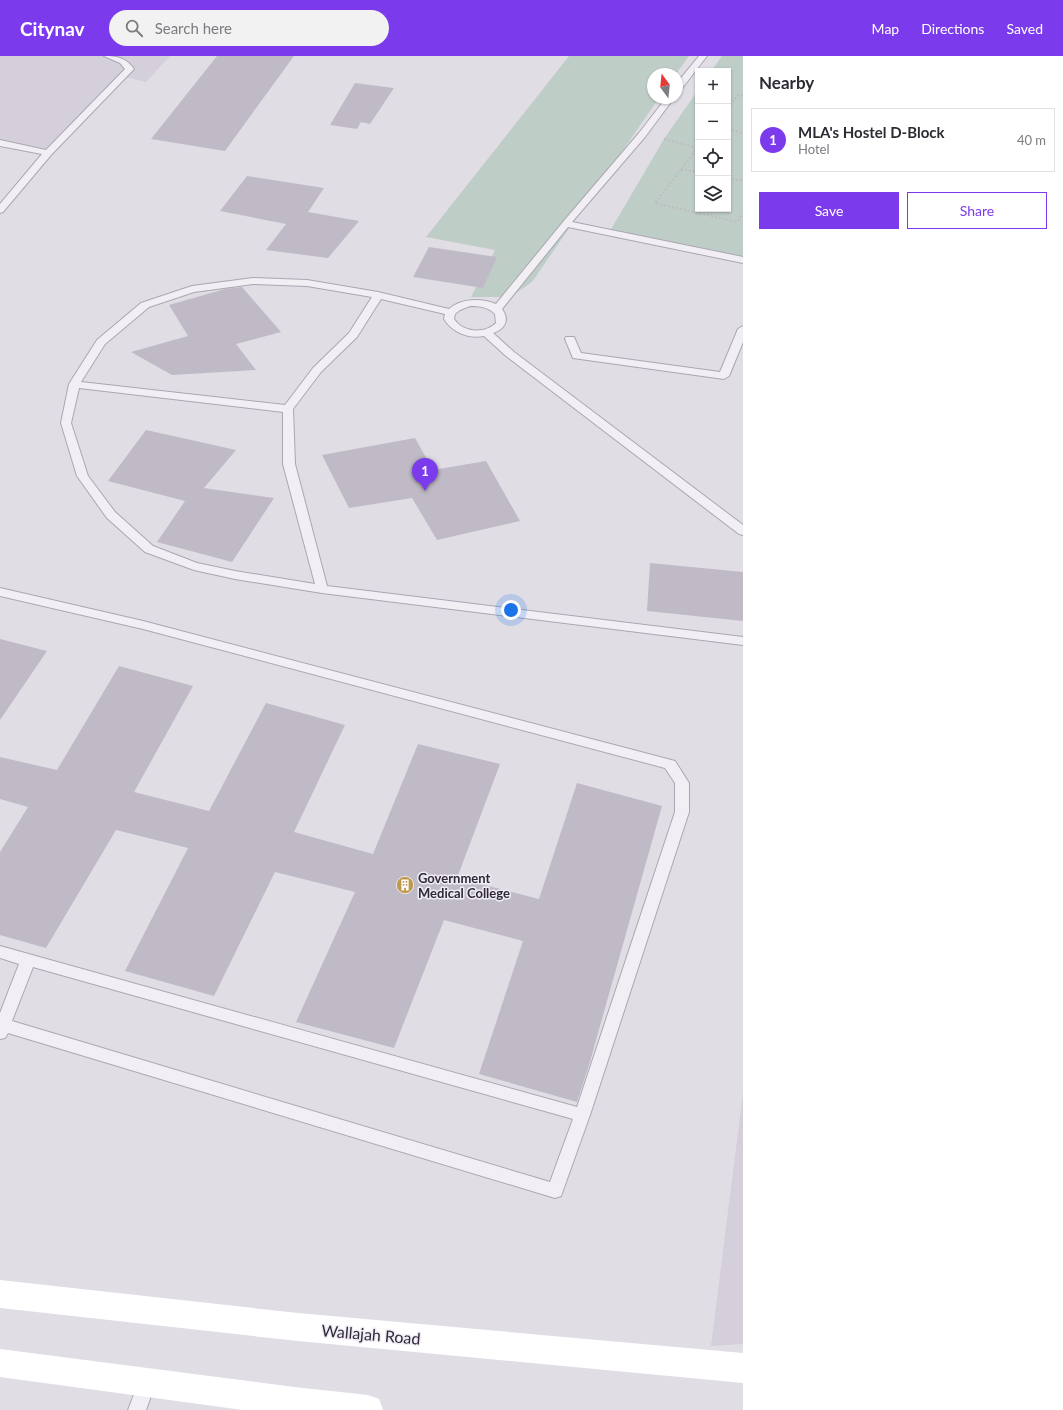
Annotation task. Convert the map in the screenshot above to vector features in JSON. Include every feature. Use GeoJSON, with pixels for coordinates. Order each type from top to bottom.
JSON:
{"type":"FeatureCollection","features":[{"type":"Feature","properties":{"kind":"main road","name":"Wallajah Road"},"geometry":{"type":"LineString","coordinates":[[0,1294],[306,1328],[743,1368]]}},
{"type":"Feature","properties":{"kind":"main road"},"geometry":{"type":"LineString","coordinates":[[0,1363],[368,1410]]}},
{"type":"Feature","properties":{"kind":"lane"},"geometry":{"type":"LineString","coordinates":[[0,210],[48,153],[130,69],[125,58],[108,56]]}},
{"type":"Feature","properties":{"kind":"lane"},"geometry":{"type":"LineString","coordinates":[[683,81],[703,56]]}},
{"type":"Feature","properties":{"kind":"lane"},"geometry":{"type":"LineString","coordinates":[[497,310],[665,104]]}},
{"type":"Feature","properties":{"kind":"lane"},"geometry":{"type":"LineString","coordinates":[[0,143],[48,153]]}},
{"type":"Feature","properties":{"kind":"lane"},"geometry":{"type":"LineString","coordinates":[[566,224],[743,260]]}},
{"type":"Feature","properties":{"kind":"lane"},"geometry":{"type":"LineString","coordinates":[[450,312],[378,296],[307,283],[253,281],[192,289],[146,305],[101,342],[74,384],[66,423],[83,476],[111,515],[149,549],[194,566],[235,575],[322,589],[743,641]]}},
{"type":"Feature","properties":{"kind":"lane"},"geometry":{"type":"LineString","coordinates":[[322,589],[289,464],[288,409],[317,370],[353,335],[378,296]]}},
{"type":"Feature","properties":{"kind":"lane"},"geometry":{"type":"LineString","coordinates":[[470,303],[487,304],[497,310],[502,316],[502,321],[500,326],[487,332],[469,333],[454,327],[450,322],[450,312],[455,308],[470,303]]}},
{"type":"Feature","properties":{"kind":"lane"},"geometry":{"type":"LineString","coordinates":[[570,339],[577,356],[724,376],[743,329]]}},
{"type":"Feature","properties":{"kind":"lane"},"geometry":{"type":"LineString","coordinates":[[487,332],[510,354],[743,531]]}},
{"type":"Feature","properties":{"kind":"lane"},"geometry":{"type":"LineString","coordinates":[[74,384],[288,409]]}},
{"type":"Feature","properties":{"kind":"lane"},"geometry":{"type":"LineString","coordinates":[[0,592],[143,625],[670,764],[682,782],[682,812],[582,1116],[555,1191],[2,1029],[28,960]]}},
{"type":"Feature","properties":{"kind":"lane"},"geometry":{"type":"LineString","coordinates":[[0,952],[582,1116]]}},
{"type":"Feature","properties":{"kind":"lane"},"geometry":{"type":"LineString","coordinates":[[137,1410],[147,1382]]}},
{"type":"Feature","properties":{"kind":"path"},"geometry":{"type":"LineString","coordinates":[[731,105],[738,95],[743,96]]}},
{"type":"Feature","properties":{"kind":"path"},"geometry":{"type":"LineString","coordinates":[[731,130],[743,133]]}},
{"type":"Feature","properties":{"kind":"path"},"geometry":{"type":"LineString","coordinates":[[669,141],[695,146]]}},
{"type":"Feature","properties":{"kind":"path"},"geometry":{"type":"LineString","coordinates":[[695,151],[654,203],[737,222],[743,213]]}},
{"type":"Feature","properties":{"kind":"path"},"geometry":{"type":"LineString","coordinates":[[682,169],[695,171]]}},
{"type":"Feature","properties":{"kind":"path"},"geometry":{"type":"LineString","coordinates":[[731,179],[743,181]]}},
{"type":"Feature","properties":{"kind":"shaded area"},"geometry":{"type":"Polygon","coordinates":[[[0,56],[170,56],[146,82],[121,76],[47,149],[0,140],[0,56]]]}},
{"type":"Feature","properties":{"kind":"shaded area"},"geometry":{"type":"Polygon","coordinates":[[[569,56],[689,56],[680,68],[647,68],[647,104],[655,104],[532,282],[510,297],[471,297],[495,250],[426,237],[569,56]]]}},
{"type":"Feature","properties":{"kind":"shaded area"},"geometry":{"type":"Polygon","coordinates":[[[722,56],[743,56],[743,262],[607,236],[664,139],[695,94],[695,212],[731,212],[731,68],[713,68],[722,56]]]}},
{"type":"Feature","properties":{"kind":"shaded area"},"geometry":{"type":"Polygon","coordinates":[[[743,1093],[743,1344],[711,1346],[743,1093]]]}},
{"type":"Feature","properties":{"kind":"building"},"geometry":{"type":"Polygon","coordinates":[[[217,56],[294,56],[225,151],[151,139],[217,56]]]}},
{"type":"Feature","properties":{"kind":"building"},"geometry":{"type":"Polygon","coordinates":[[[355,83],[394,88],[370,124],[361,122],[357,129],[330,125],[355,83]]]}},
{"type":"Feature","properties":{"kind":"building"},"geometry":{"type":"Polygon","coordinates":[[[247,176],[324,188],[308,212],[359,221],[328,258],[266,250],[286,224],[220,211],[247,176]]]}},
{"type":"Feature","properties":{"kind":"building"},"geometry":{"type":"Polygon","coordinates":[[[429,247],[497,257],[483,288],[413,277],[429,247]]]}},
{"type":"Feature","properties":{"kind":"building"},"geometry":{"type":"Polygon","coordinates":[[[242,287],[281,332],[236,344],[256,370],[172,375],[131,352],[188,336],[169,305],[225,289],[242,287]]]}},
{"type":"Feature","properties":{"kind":"building"},"geometry":{"type":"Polygon","coordinates":[[[146,430],[236,450],[204,488],[274,498],[232,562],[157,542],[185,501],[108,481],[146,430]]]}},
{"type":"Feature","properties":{"kind":"building"},"geometry":{"type":"Polygon","coordinates":[[[415,438],[433,470],[486,461],[520,521],[437,540],[412,498],[349,508],[322,455],[415,438]]]}},
{"type":"Feature","properties":{"kind":"building"},"geometry":{"type":"Polygon","coordinates":[[[650,563],[743,572],[743,621],[647,611],[650,563]]]}},
{"type":"Feature","properties":{"kind":"building"},"geometry":{"type":"Polygon","coordinates":[[[0,639],[47,651],[0,720],[0,639]]]}},
{"type":"Feature","properties":{"kind":"building","name":"Government Medical College"},"geometry":{"type":"Polygon","coordinates":[[[119,666],[193,686],[134,792],[209,811],[266,703],[345,725],[294,832],[373,854],[418,744],[500,764],[457,878],[539,899],[577,783],[662,806],[589,1065],[577,1102],[479,1074],[523,941],[444,920],[394,1048],[296,1022],[355,892],[275,872],[214,996],[125,971],[188,848],[116,830],[46,948],[0,935],[0,852],[28,807],[0,799],[0,757],[57,770],[119,666]]]}},
{"type":"Feature","properties":{"kind":"place","name":"MLA's Hostel D-Block"},"geometry":{"type":"Point","coordinates":[425,491]}},
{"type":"Feature","properties":{"kind":"place","name":"Government Medical College"},"geometry":{"type":"Point","coordinates":[405,885]}}]}
